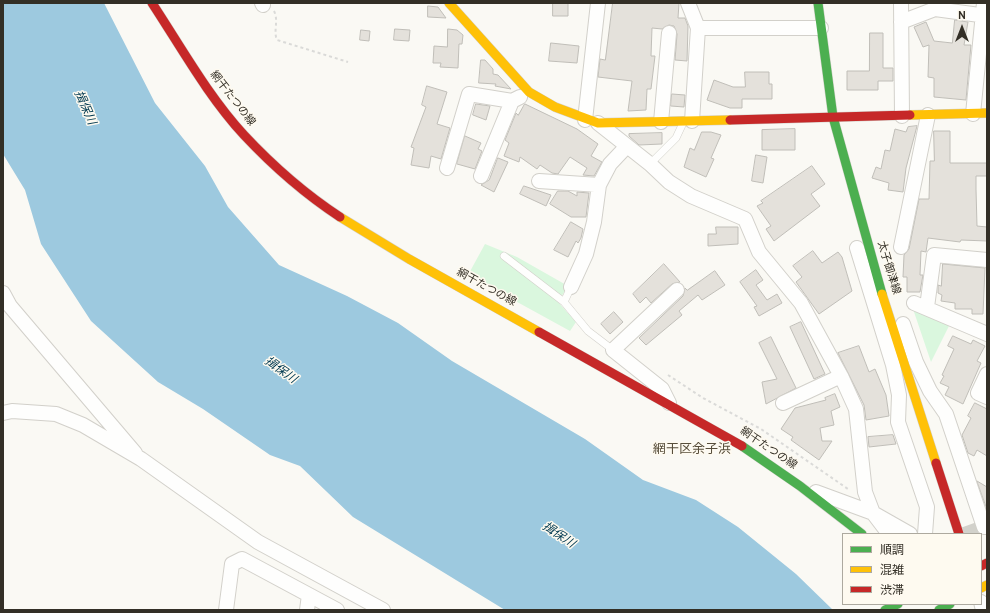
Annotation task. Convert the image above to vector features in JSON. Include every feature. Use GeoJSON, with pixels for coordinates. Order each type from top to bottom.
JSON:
{"type":"FeatureCollection","features":[{"type":"Feature","properties":{"kind":"main road","name":"網干たつの線"},"geometry":{"type":"LineString","coordinates":[[152,3],[203,82],[243,134],[277,168],[310,197],[346,221],[409,259],[732,440],[800,486],[861,533]]}},
{"type":"Feature","properties":{"kind":"main road"},"geometry":{"type":"LineString","coordinates":[[449,3],[529,92],[555,107],[591,121],[661,122],[987,113]]}},
{"type":"Feature","properties":{"kind":"main road","name":"太子御津線"},"geometry":{"type":"LineString","coordinates":[[818,3],[833,117],[872,262],[960,533]]}},
{"type":"Feature","properties":{"kind":"main road"},"geometry":{"type":"LineString","coordinates":[[885,610],[896,605]]}},
{"type":"Feature","properties":{"kind":"main road"},"geometry":{"type":"LineString","coordinates":[[939,610],[948,605]]}},
{"type":"Feature","properties":{"kind":"street"},"geometry":{"type":"LineString","coordinates":[[598,3],[591,121],[627,146],[650,164],[669,182],[691,196],[745,218],[759,252],[801,303],[841,376],[856,409],[865,492],[871,508],[888,533]]}},
{"type":"Feature","properties":{"kind":"street"},"geometry":{"type":"LineString","coordinates":[[688,3],[698,28],[688,121]]}},
{"type":"Feature","properties":{"kind":"street"},"geometry":{"type":"LineString","coordinates":[[901,3],[902,116]]}},
{"type":"Feature","properties":{"kind":"street"},"geometry":{"type":"LineString","coordinates":[[901,22],[935,9],[985,12],[973,114]]}},
{"type":"Feature","properties":{"kind":"street"},"geometry":{"type":"LineString","coordinates":[[698,28],[821,28]]}},
{"type":"Feature","properties":{"kind":"street"},"geometry":{"type":"LineString","coordinates":[[661,122],[669,33]]}},
{"type":"Feature","properties":{"kind":"street"},"geometry":{"type":"LineString","coordinates":[[447,168],[469,94],[512,101],[529,92]]}},
{"type":"Feature","properties":{"kind":"street"},"geometry":{"type":"LineString","coordinates":[[480,176],[512,101]]}},
{"type":"Feature","properties":{"kind":"street"},"geometry":{"type":"LineString","coordinates":[[901,247],[928,115]]}},
{"type":"Feature","properties":{"kind":"street"},"geometry":{"type":"LineString","coordinates":[[571,287],[586,254],[594,222],[599,185],[610,164],[627,146]]}},
{"type":"Feature","properties":{"kind":"street"},"geometry":{"type":"LineString","coordinates":[[539,181],[599,185]]}},
{"type":"Feature","properties":{"kind":"street"},"geometry":{"type":"LineString","coordinates":[[851,182],[871,222],[916,362],[930,391],[946,414],[984,527],[987,527]]}},
{"type":"Feature","properties":{"kind":"street"},"geometry":{"type":"LineString","coordinates":[[851,182],[852,229],[900,395],[898,422],[927,507],[925,533]]}},
{"type":"Feature","properties":{"kind":"street"},"geometry":{"type":"LineString","coordinates":[[987,260],[934,255],[920,305],[987,334]]}},
{"type":"Feature","properties":{"kind":"street"},"geometry":{"type":"LineString","coordinates":[[670,404],[662,389],[613,350],[677,290]]}},
{"type":"Feature","properties":{"kind":"street"},"geometry":{"type":"LineString","coordinates":[[3,293],[10,306],[141,459]]}},
{"type":"Feature","properties":{"kind":"street"},"geometry":{"type":"LineString","coordinates":[[987,374],[978,393],[987,397]]}},
{"type":"Feature","properties":{"kind":"street"},"geometry":{"type":"LineString","coordinates":[[783,404],[841,376]]}},
{"type":"Feature","properties":{"kind":"street"},"geometry":{"type":"LineString","coordinates":[[3,413],[56,414],[83,425],[141,459],[258,542],[383,610]]}},
{"type":"Feature","properties":{"kind":"street"},"geometry":{"type":"LineString","coordinates":[[800,486],[871,508],[908,533]]}},
{"type":"Feature","properties":{"kind":"street"},"geometry":{"type":"LineString","coordinates":[[226,610],[232,564],[242,559],[337,610]]}},
{"type":"Feature","properties":{"kind":"street"},"geometry":{"type":"LineString","coordinates":[[307,610],[309,595]]}},
{"type":"Feature","properties":{"kind":"lane"},"geometry":{"type":"LineString","coordinates":[[650,164],[676,138],[688,121]]}},
{"type":"Feature","properties":{"kind":"lane"},"geometry":{"type":"LineString","coordinates":[[504,256],[564,302],[588,331],[613,350]]}},
{"type":"Feature","properties":{"kind":"lane"},"geometry":{"type":"LineString","coordinates":[[564,302],[571,287]]}},
{"type":"Feature","properties":{"kind":"path"},"geometry":{"type":"LineString","coordinates":[[262,4],[274,11],[277,17],[275,34],[277,40],[348,62]]}},
{"type":"Feature","properties":{"kind":"path"},"geometry":{"type":"LineString","coordinates":[[667,375],[703,398],[761,429],[832,477],[871,508]]}},
{"type":"Feature","properties":{"kind":"green space"},"geometry":{"type":"Polygon","coordinates":[[[485,244],[517,257],[568,286],[558,302],[576,322],[570,331],[468,275],[485,244]]]}},
{"type":"Feature","properties":{"kind":"green space"},"geometry":{"type":"Polygon","coordinates":[[[913,309],[949,326],[931,362],[913,309]]]}},
{"type":"Feature","properties":{"kind":"water","name":"揖保川"},"geometry":{"type":"Polygon","coordinates":[[[3,3],[104,3],[155,103],[205,166],[228,207],[279,265],[347,296],[398,323],[452,361],[585,439],[643,480],[696,500],[738,527],[796,574],[833,610],[505,610],[353,517],[300,466],[270,455],[203,409],[158,382],[91,321],[41,244],[25,190],[3,154],[3,3]]]}},
{"type":"Feature","properties":{"kind":"building"},"geometry":{"type":"Polygon","coordinates":[[[553,3],[568,3],[568,16],[553,16],[553,3]]]}},
{"type":"Feature","properties":{"kind":"building"},"geometry":{"type":"Polygon","coordinates":[[[613,3],[679,3],[678,18],[685,18],[688,26],[687,61],[675,60],[677,34],[674,26],[669,25],[662,29],[652,28],[651,56],[655,56],[651,89],[647,89],[646,110],[628,111],[632,81],[598,77],[600,59],[605,60],[613,3]]]}},
{"type":"Feature","properties":{"kind":"building"},"geometry":{"type":"Polygon","coordinates":[[[428,6],[438,7],[446,18],[428,17],[428,6]]]}},
{"type":"Feature","properties":{"kind":"building"},"geometry":{"type":"Polygon","coordinates":[[[955,20],[968,22],[964,45],[971,45],[966,100],[934,97],[934,78],[928,77],[929,45],[923,47],[914,27],[926,22],[934,41],[952,43],[955,20]]]}},
{"type":"Feature","properties":{"kind":"building"},"geometry":{"type":"Polygon","coordinates":[[[395,29],[410,30],[409,41],[394,40],[395,29]]]}},
{"type":"Feature","properties":{"kind":"building"},"geometry":{"type":"Polygon","coordinates":[[[448,29],[457,30],[463,35],[462,44],[459,44],[458,68],[440,67],[441,63],[433,63],[434,46],[447,47],[448,29]]]}},
{"type":"Feature","properties":{"kind":"building"},"geometry":{"type":"Polygon","coordinates":[[[361,30],[370,31],[369,41],[360,40],[361,30]]]}},
{"type":"Feature","properties":{"kind":"building"},"geometry":{"type":"Polygon","coordinates":[[[870,33],[883,33],[883,68],[893,68],[893,81],[878,81],[878,90],[847,90],[847,71],[869,71],[870,33]]]}},
{"type":"Feature","properties":{"kind":"building"},"geometry":{"type":"Polygon","coordinates":[[[551,43],[579,46],[577,63],[549,61],[551,43]]]}},
{"type":"Feature","properties":{"kind":"building"},"geometry":{"type":"Polygon","coordinates":[[[481,60],[485,60],[493,69],[493,74],[498,75],[511,89],[495,86],[496,84],[479,83],[481,60]]]}},
{"type":"Feature","properties":{"kind":"building"},"geometry":{"type":"Polygon","coordinates":[[[745,72],[769,72],[769,84],[772,84],[772,99],[742,99],[742,108],[730,108],[707,100],[714,80],[733,87],[745,87],[745,72]]]}},
{"type":"Feature","properties":{"kind":"building"},"geometry":{"type":"Polygon","coordinates":[[[427,86],[447,92],[437,124],[450,128],[441,159],[431,156],[429,168],[411,165],[414,148],[411,147],[426,107],[422,105],[427,86]]]}},
{"type":"Feature","properties":{"kind":"building"},"geometry":{"type":"Polygon","coordinates":[[[672,94],[685,95],[684,107],[671,106],[672,94]]]}},
{"type":"Feature","properties":{"kind":"building"},"geometry":{"type":"Polygon","coordinates":[[[476,104],[490,106],[486,120],[473,115],[476,104]]]}},
{"type":"Feature","properties":{"kind":"building"},"geometry":{"type":"Polygon","coordinates":[[[525,104],[577,129],[598,144],[591,156],[602,162],[594,176],[583,175],[587,168],[570,157],[558,174],[552,173],[540,165],[537,169],[520,157],[519,162],[504,156],[509,143],[505,140],[516,113],[518,115],[525,104]]]}},
{"type":"Feature","properties":{"kind":"building"},"geometry":{"type":"Polygon","coordinates":[[[917,126],[906,168],[903,192],[888,190],[889,183],[872,178],[876,167],[881,169],[885,150],[890,151],[895,129],[906,132],[908,127],[917,126]]]}},
{"type":"Feature","properties":{"kind":"building"},"geometry":{"type":"Polygon","coordinates":[[[795,129],[795,150],[762,150],[762,130],[795,129]]]}},
{"type":"Feature","properties":{"kind":"building"},"geometry":{"type":"Polygon","coordinates":[[[934,131],[950,131],[950,163],[987,163],[987,176],[976,176],[976,189],[977,226],[987,227],[987,241],[961,240],[960,242],[928,238],[926,252],[921,251],[920,275],[923,275],[920,292],[907,292],[907,277],[903,277],[904,255],[909,249],[919,199],[929,199],[930,161],[934,161],[934,131]]]}},
{"type":"Feature","properties":{"kind":"building"},"geometry":{"type":"Polygon","coordinates":[[[702,132],[711,132],[721,135],[711,158],[714,159],[706,177],[684,167],[690,148],[694,150],[702,132]]]}},
{"type":"Feature","properties":{"kind":"building"},"geometry":{"type":"Polygon","coordinates":[[[662,133],[662,144],[639,145],[629,136],[629,134],[662,133]]]}},
{"type":"Feature","properties":{"kind":"building"},"geometry":{"type":"Polygon","coordinates":[[[465,136],[481,143],[478,149],[482,151],[475,169],[457,164],[465,136]]]}},
{"type":"Feature","properties":{"kind":"building"},"geometry":{"type":"Polygon","coordinates":[[[756,155],[767,157],[763,183],[752,181],[756,155]]]}},
{"type":"Feature","properties":{"kind":"building"},"geometry":{"type":"Polygon","coordinates":[[[498,158],[508,162],[494,192],[481,185],[489,180],[498,158]]]}},
{"type":"Feature","properties":{"kind":"building"},"geometry":{"type":"Polygon","coordinates":[[[812,166],[825,184],[811,194],[820,206],[774,241],[766,229],[771,226],[757,206],[763,203],[761,201],[812,166]]]}},
{"type":"Feature","properties":{"kind":"building"},"geometry":{"type":"Polygon","coordinates":[[[524,186],[551,195],[546,206],[520,194],[524,186]]]}},
{"type":"Feature","properties":{"kind":"building"},"geometry":{"type":"Polygon","coordinates":[[[558,191],[568,191],[577,196],[577,192],[589,193],[586,217],[571,217],[550,204],[558,191]]]}},
{"type":"Feature","properties":{"kind":"building"},"geometry":{"type":"Polygon","coordinates":[[[571,222],[583,229],[581,238],[578,243],[576,241],[568,257],[554,250],[571,222]]]}},
{"type":"Feature","properties":{"kind":"building"},"geometry":{"type":"Polygon","coordinates":[[[716,227],[738,227],[738,244],[708,246],[708,234],[716,234],[716,227]]]}},
{"type":"Feature","properties":{"kind":"building"},"geometry":{"type":"Polygon","coordinates":[[[813,251],[822,263],[838,252],[842,257],[852,291],[819,314],[796,282],[802,277],[793,266],[813,251]]]}},
{"type":"Feature","properties":{"kind":"building"},"geometry":{"type":"Polygon","coordinates":[[[664,264],[680,282],[672,284],[651,303],[646,297],[640,303],[633,294],[664,264]]]}},
{"type":"Feature","properties":{"kind":"building"},"geometry":{"type":"Polygon","coordinates":[[[943,264],[985,268],[983,314],[972,314],[972,309],[955,309],[955,303],[941,301],[942,295],[938,293],[938,285],[941,286],[943,264]]]}},
{"type":"Feature","properties":{"kind":"building"},"geometry":{"type":"Polygon","coordinates":[[[756,270],[763,280],[756,285],[767,300],[777,294],[782,303],[759,316],[754,307],[757,306],[740,282],[756,270]]]}},
{"type":"Feature","properties":{"kind":"building"},"geometry":{"type":"Polygon","coordinates":[[[715,271],[725,285],[702,300],[698,295],[679,311],[682,315],[646,345],[639,338],[683,296],[685,288],[687,290],[715,271]]]}},
{"type":"Feature","properties":{"kind":"building"},"geometry":{"type":"Polygon","coordinates":[[[614,312],[623,322],[610,334],[601,324],[614,312]]]}},
{"type":"Feature","properties":{"kind":"building"},"geometry":{"type":"Polygon","coordinates":[[[801,322],[825,374],[814,379],[790,327],[801,322]]]}},
{"type":"Feature","properties":{"kind":"building"},"geometry":{"type":"Polygon","coordinates":[[[953,336],[971,344],[973,340],[985,346],[977,361],[981,363],[963,404],[945,395],[949,387],[940,383],[954,349],[948,346],[953,336]]]}},
{"type":"Feature","properties":{"kind":"building"},"geometry":{"type":"Polygon","coordinates":[[[771,337],[796,388],[766,404],[762,382],[777,379],[759,343],[771,337]]]}},
{"type":"Feature","properties":{"kind":"building"},"geometry":{"type":"Polygon","coordinates":[[[859,346],[869,372],[875,369],[886,395],[889,416],[866,420],[864,405],[838,353],[859,346]]]}},
{"type":"Feature","properties":{"kind":"building"},"geometry":{"type":"Polygon","coordinates":[[[835,394],[840,407],[831,411],[834,425],[820,428],[822,441],[832,441],[819,460],[791,440],[793,437],[781,429],[795,408],[826,400],[825,398],[835,394]]]}},
{"type":"Feature","properties":{"kind":"building"},"geometry":{"type":"Polygon","coordinates":[[[975,403],[987,409],[987,456],[977,450],[974,456],[968,453],[962,435],[971,418],[968,416],[975,403]]]}},
{"type":"Feature","properties":{"kind":"building"},"geometry":{"type":"Polygon","coordinates":[[[893,435],[896,444],[869,447],[868,437],[893,435]]]}},
{"type":"Feature","properties":{"kind":"building"},"geometry":{"type":"Polygon","coordinates":[[[977,481],[987,487],[987,509],[977,481]]]}},
{"type":"Feature","properties":{"kind":"tunnel"},"geometry":{"type":"LineString","coordinates":[[967,533],[984,527]]}},
{"type":"Feature","properties":{"kind":"traffic: fast"},"geometry":{"type":"LineString","coordinates":[[818,3],[833,117],[882,294]]}},
{"type":"Feature","properties":{"kind":"traffic: fast"},"geometry":{"type":"LineString","coordinates":[[742,446],[800,486],[861,533]]}},
{"type":"Feature","properties":{"kind":"traffic: fast"},"geometry":{"type":"LineString","coordinates":[[885,610],[896,605]]}},
{"type":"Feature","properties":{"kind":"traffic: fast"},"geometry":{"type":"LineString","coordinates":[[939,610],[948,605]]}},
{"type":"Feature","properties":{"kind":"traffic: slow"},"geometry":{"type":"LineString","coordinates":[[449,3],[529,92],[555,107],[598,123],[730,120]]}},
{"type":"Feature","properties":{"kind":"traffic: slow"},"geometry":{"type":"LineString","coordinates":[[910,115],[987,113]]}},
{"type":"Feature","properties":{"kind":"traffic: slow"},"geometry":{"type":"LineString","coordinates":[[340,217],[409,259],[539,332]]}},
{"type":"Feature","properties":{"kind":"traffic: slow"},"geometry":{"type":"LineString","coordinates":[[882,294],[936,463]]}},
{"type":"Feature","properties":{"kind":"traffic: slow"},"geometry":{"type":"LineString","coordinates":[[982,588],[987,585]]}},
{"type":"Feature","properties":{"kind":"traffic: jam"},"geometry":{"type":"LineString","coordinates":[[152,3],[195,71],[231,120],[244,135],[266,158],[290,179],[314,199],[340,217]]}},
{"type":"Feature","properties":{"kind":"traffic: jam"},"geometry":{"type":"LineString","coordinates":[[730,120],[910,115]]}},
{"type":"Feature","properties":{"kind":"traffic: jam"},"geometry":{"type":"LineString","coordinates":[[539,332],[742,446]]}},
{"type":"Feature","properties":{"kind":"traffic: jam"},"geometry":{"type":"LineString","coordinates":[[936,463],[959,533]]}},
{"type":"Feature","properties":{"kind":"traffic: jam"},"geometry":{"type":"LineString","coordinates":[[982,566],[987,563]]}},
{"type":"Feature","properties":{"kind":"district","name":"網干区余子浜"},"geometry":{"type":"Point","coordinates":[692,450]}}]}
